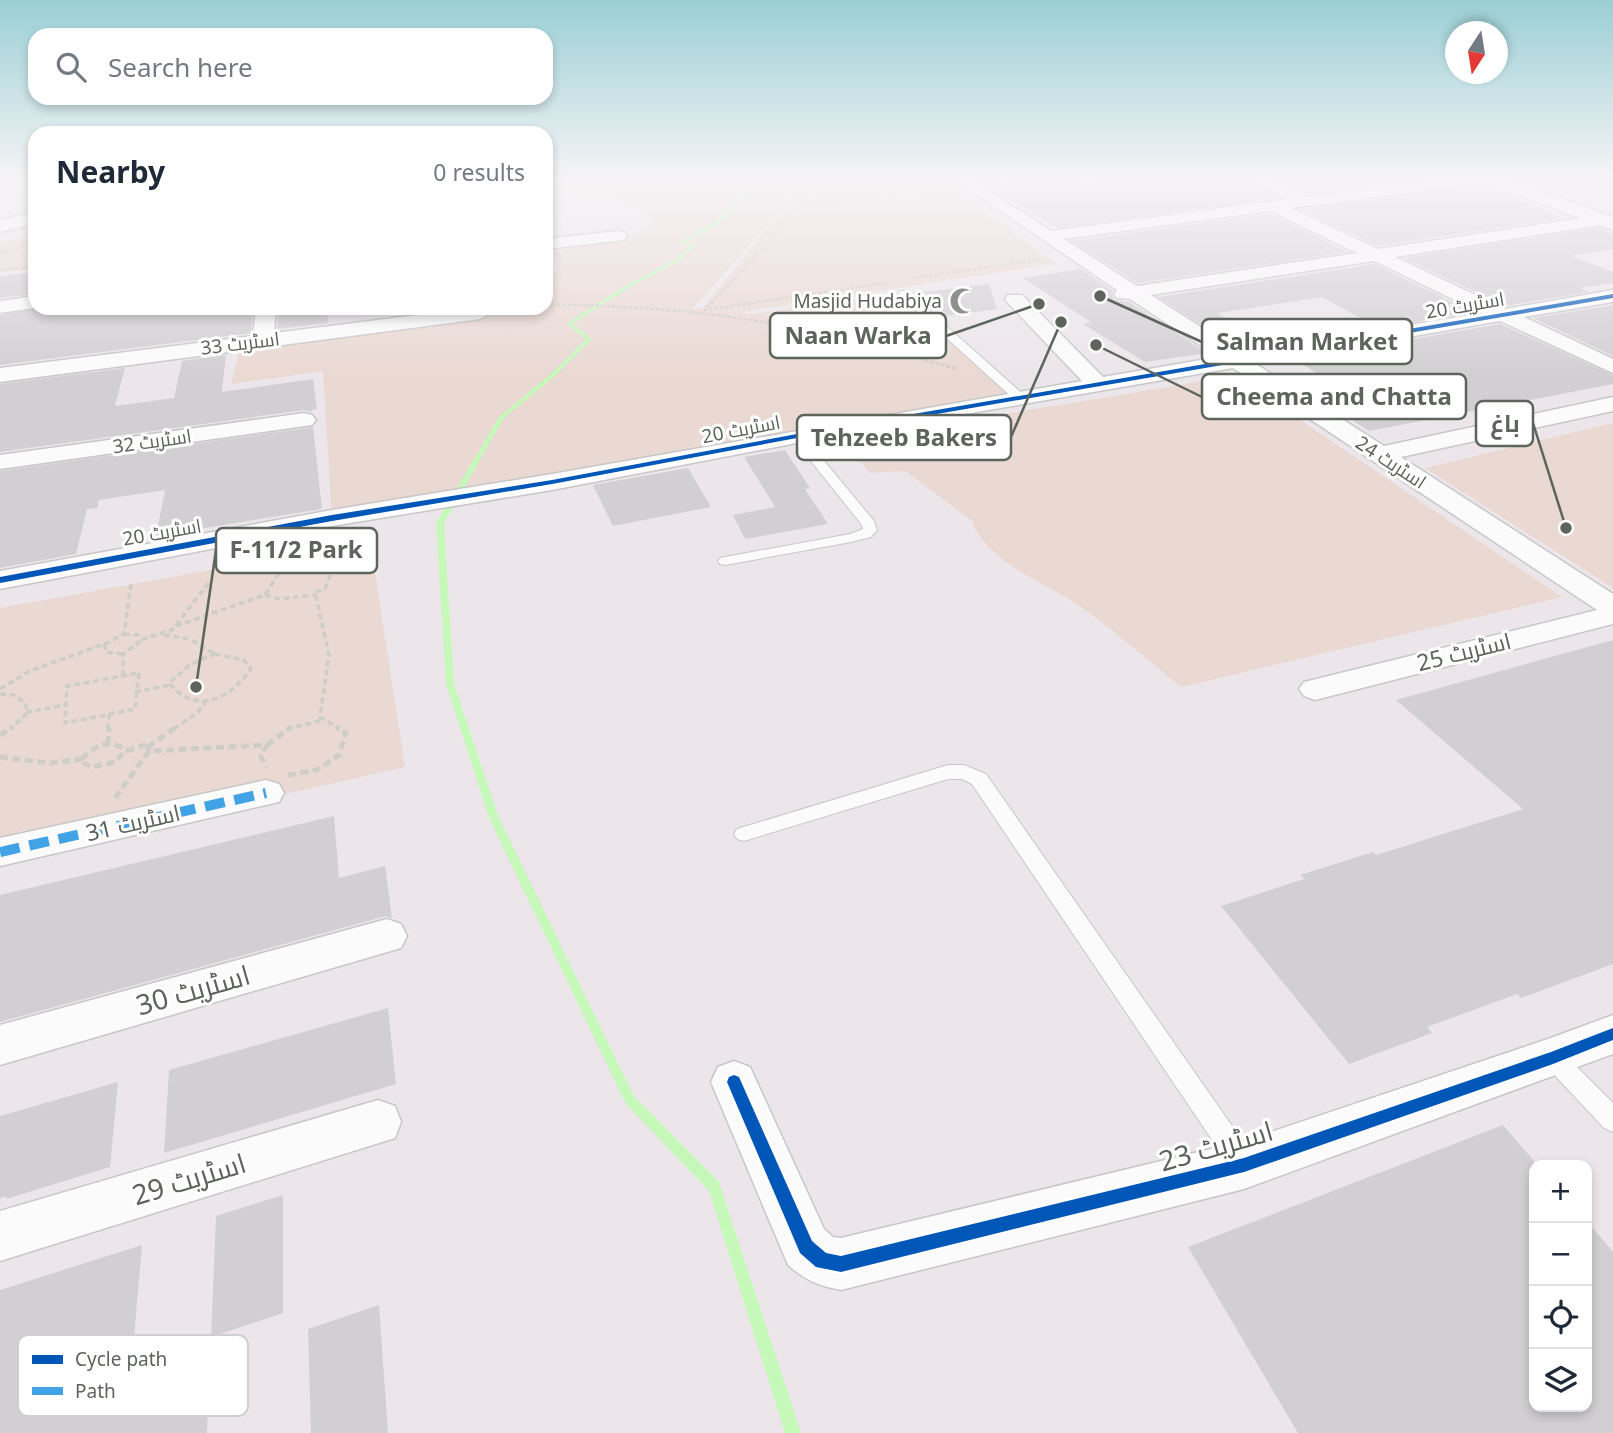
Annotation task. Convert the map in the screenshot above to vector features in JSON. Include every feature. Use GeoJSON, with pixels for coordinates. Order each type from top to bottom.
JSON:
{"type":"FeatureCollection","features":[{"type":"Feature","properties":{"kind":"street"},"geometry":{"type":"LineString","coordinates":[[1062,245],[1135,293],[1453,245]]}},
{"type":"Feature","properties":{"kind":"street"},"geometry":{"type":"LineString","coordinates":[[1354,245],[1613,367]]}},
{"type":"Feature","properties":{"kind":"street","name":"اسٹریٹ 24"},"geometry":{"type":"LineString","coordinates":[[1135,293],[1116,295],[1174,333],[1191,330],[1613,607]]}},
{"type":"Feature","properties":{"kind":"street","name":"اسٹریٹ 20"},"geometry":{"type":"LineString","coordinates":[[0,580],[797,436],[1613,296]]}},
{"type":"Feature","properties":{"kind":"street"},"geometry":{"type":"LineString","coordinates":[[1015,299],[1098,385]]}},
{"type":"Feature","properties":{"kind":"street"},"geometry":{"type":"LineString","coordinates":[[0,307],[28,303]]}},
{"type":"Feature","properties":{"kind":"street"},"geometry":{"type":"LineString","coordinates":[[263,340],[265,315]]}},
{"type":"Feature","properties":{"kind":"street","name":"اسٹریٹ 33"},"geometry":{"type":"LineString","coordinates":[[0,375],[464,315]]}},
{"type":"Feature","properties":{"kind":"street"},"geometry":{"type":"LineString","coordinates":[[1380,454],[1613,404]]}},
{"type":"Feature","properties":{"kind":"street","name":"اسٹریٹ 32"},"geometry":{"type":"LineString","coordinates":[[0,463],[304,420]]}},
{"type":"Feature","properties":{"kind":"street","name":"اسٹریٹ 25"},"geometry":{"type":"LineString","coordinates":[[1315,689],[1613,615]]}},
{"type":"Feature","properties":{"kind":"street","name":"اسٹریٹ 31"},"geometry":{"type":"LineString","coordinates":[[0,852],[102,830],[276,780]]}},
{"type":"Feature","properties":{"kind":"street","name":"اسٹریٹ 30"},"geometry":{"type":"LineString","coordinates":[[0,1045],[387,936]]}},
{"type":"Feature","properties":{"kind":"street","name":"اسٹریٹ 23"},"geometry":{"type":"LineString","coordinates":[[734,1082],[806,1247],[822,1261],[841,1264],[1244,1165],[1553,1058],[1613,1034]]}},
{"type":"Feature","properties":{"kind":"street","name":"اسٹریٹ 29"},"geometry":{"type":"LineString","coordinates":[[0,1236],[378,1122]]}},
{"type":"Feature","properties":{"kind":"lane"},"geometry":{"type":"LineString","coordinates":[[903,293],[1020,398]]}},
{"type":"Feature","properties":{"kind":"lane"},"geometry":{"type":"LineString","coordinates":[[725,561],[851,538],[866,534],[870,530],[869,524],[797,436]]}},
{"type":"Feature","properties":{"kind":"lane"},"geometry":{"type":"LineString","coordinates":[[744,834],[948,772],[964,772],[979,779],[1244,1165]]}},
{"type":"Feature","properties":{"kind":"lane"},"geometry":{"type":"LineString","coordinates":[[1553,1058],[1613,1120]]}},
{"type":"Feature","properties":{"kind":"path"},"geometry":{"type":"LineString","coordinates":[[0,253],[28,245]]}},
{"type":"Feature","properties":{"kind":"path"},"geometry":{"type":"LineString","coordinates":[[766,245],[705,310],[899,281]]}},
{"type":"Feature","properties":{"kind":"path"},"geometry":{"type":"LineString","coordinates":[[912,278],[1044,259]]}},
{"type":"Feature","properties":{"kind":"path"},"geometry":{"type":"LineString","coordinates":[[0,270],[28,268]]}},
{"type":"Feature","properties":{"kind":"path"},"geometry":{"type":"LineString","coordinates":[[553,304],[633,306],[771,323],[874,346],[964,371]]}},
{"type":"Feature","properties":{"kind":"path"},"geometry":{"type":"LineString","coordinates":[[265,595],[279,573],[297,566],[321,565],[332,572],[331,581],[325,589],[315,592],[330,655],[320,717],[324,719],[346,733],[339,755],[317,771],[276,780],[261,757],[267,745],[280,732],[299,722],[324,719]]}},
{"type":"Feature","properties":{"kind":"path"},"geometry":{"type":"LineString","coordinates":[[176,626],[211,580]]}},
{"type":"Feature","properties":{"kind":"path"},"geometry":{"type":"LineString","coordinates":[[124,634],[131,584]]}},
{"type":"Feature","properties":{"kind":"path"},"geometry":{"type":"LineString","coordinates":[[164,635],[176,626],[265,595],[279,599],[316,595]]}},
{"type":"Feature","properties":{"kind":"path"},"geometry":{"type":"LineString","coordinates":[[0,691],[30,671],[124,634],[138,635],[143,639]]}},
{"type":"Feature","properties":{"kind":"path"},"geometry":{"type":"LineString","coordinates":[[102,830],[110,804],[149,749],[197,713],[205,702],[241,684],[251,669],[244,660],[215,654],[190,639],[164,635],[143,639],[123,654],[106,652],[104,644]]}},
{"type":"Feature","properties":{"kind":"path"},"geometry":{"type":"LineString","coordinates":[[123,654],[123,676]]}},
{"type":"Feature","properties":{"kind":"path"},"geometry":{"type":"LineString","coordinates":[[135,692],[170,685],[191,664],[215,654]]}},
{"type":"Feature","properties":{"kind":"path"},"geometry":{"type":"LineString","coordinates":[[139,673],[135,709],[65,723],[67,686],[123,676],[139,673]]}},
{"type":"Feature","properties":{"kind":"path"},"geometry":{"type":"LineString","coordinates":[[170,685],[186,701],[205,702]]}},
{"type":"Feature","properties":{"kind":"path"},"geometry":{"type":"LineString","coordinates":[[0,691],[15,695],[26,704],[26,712],[15,726],[0,735]]}},
{"type":"Feature","properties":{"kind":"path"},"geometry":{"type":"LineString","coordinates":[[26,712],[66,705]]}},
{"type":"Feature","properties":{"kind":"path"},"geometry":{"type":"LineString","coordinates":[[108,744],[109,714]]}},
{"type":"Feature","properties":{"kind":"path"},"geometry":{"type":"LineString","coordinates":[[0,757],[50,763],[82,759],[97,745],[114,744],[128,750]]}},
{"type":"Feature","properties":{"kind":"path"},"geometry":{"type":"LineString","coordinates":[[82,759],[81,762],[92,767],[115,762],[128,750],[148,744],[149,749]]}},
{"type":"Feature","properties":{"kind":"path"},"geometry":{"type":"LineString","coordinates":[[149,749],[267,745]]}},
{"type":"Feature","properties":{"kind":"shaded area"},"geometry":{"type":"Polygon","coordinates":[[[0,245],[28,245],[28,270],[0,272],[0,245]]]}},
{"type":"Feature","properties":{"kind":"shaded area"},"geometry":{"type":"Polygon","coordinates":[[[592,245],[750,245],[693,309],[702,309],[754,245],[1030,245],[1056,264],[740,312],[754,314],[903,293],[1020,398],[332,518],[323,371],[231,384],[240,348],[492,315],[553,315],[553,273],[557,272],[554,251],[592,245]]]}},
{"type":"Feature","properties":{"kind":"shaded area"},"geometry":{"type":"Polygon","coordinates":[[[1235,376],[1562,597],[1181,687],[1089,613],[1002,559],[979,535],[972,521],[905,471],[870,473],[848,446],[834,442],[1235,376]]]}},
{"type":"Feature","properties":{"kind":"shaded area"},"geometry":{"type":"Polygon","coordinates":[[[1613,423],[1613,588],[1425,468],[1613,423]]]}},
{"type":"Feature","properties":{"kind":"shaded area"},"geometry":{"type":"Polygon","coordinates":[[[370,541],[405,767],[0,858],[0,608],[370,541]]]}},
{"type":"Feature","properties":{"kind":"building"},"geometry":{"type":"Polygon","coordinates":[[[1077,245],[1333,245],[1348,252],[1138,283],[1077,245]]]}},
{"type":"Feature","properties":{"kind":"building"},"geometry":{"type":"Polygon","coordinates":[[[1489,245],[1613,245],[1613,249],[1571,256],[1613,272],[1613,283],[1580,288],[1589,292],[1505,306],[1404,258],[1489,245]]]}},
{"type":"Feature","properties":{"kind":"building"},"geometry":{"type":"Polygon","coordinates":[[[1374,264],[1473,312],[1378,328],[1322,297],[1218,313],[1266,344],[1238,348],[1158,297],[1374,264]]]}},
{"type":"Feature","properties":{"kind":"building"},"geometry":{"type":"Polygon","coordinates":[[[1081,269],[1113,291],[1111,294],[1115,300],[1129,302],[1207,353],[1145,362],[1083,324],[1091,322],[1023,278],[1081,269]]]}},
{"type":"Feature","properties":{"kind":"building"},"geometry":{"type":"Polygon","coordinates":[[[28,273],[28,295],[0,298],[0,276],[28,273]]]}},
{"type":"Feature","properties":{"kind":"building","name":"Masjid Hudabiya"},"geometry":{"type":"Polygon","coordinates":[[[989,284],[997,309],[947,316],[923,292],[989,284]]]}},
{"type":"Feature","properties":{"kind":"building"},"geometry":{"type":"Polygon","coordinates":[[[1613,305],[1613,356],[1533,318],[1613,305]]]}},
{"type":"Feature","properties":{"kind":"building"},"geometry":{"type":"Polygon","coordinates":[[[28,310],[28,315],[252,315],[251,333],[0,365],[0,315],[28,310]]]}},
{"type":"Feature","properties":{"kind":"building"},"geometry":{"type":"Polygon","coordinates":[[[278,315],[327,315],[328,323],[277,329],[278,315]]]}},
{"type":"Feature","properties":{"kind":"building"},"geometry":{"type":"Polygon","coordinates":[[[1500,324],[1613,375],[1613,384],[1369,431],[1321,400],[1350,395],[1296,360],[1405,343],[1402,341],[1500,324]]]}},
{"type":"Feature","properties":{"kind":"building"},"geometry":{"type":"Polygon","coordinates":[[[226,355],[222,392],[313,379],[317,409],[311,410],[312,412],[304,410],[0,452],[0,384],[125,368],[115,406],[174,398],[182,361],[226,355]]]}},
{"type":"Feature","properties":{"kind":"building"},"geometry":{"type":"Polygon","coordinates":[[[313,427],[322,509],[156,536],[165,490],[99,500],[97,508],[87,509],[76,554],[0,568],[0,471],[313,427]]]}},
{"type":"Feature","properties":{"kind":"building"},"geometry":{"type":"Polygon","coordinates":[[[785,450],[810,488],[805,489],[828,524],[745,539],[733,515],[775,507],[744,457],[785,450]]]}},
{"type":"Feature","properties":{"kind":"building"},"geometry":{"type":"Polygon","coordinates":[[[688,468],[711,507],[613,526],[593,485],[688,468]]]}},
{"type":"Feature","properties":{"kind":"building"},"geometry":{"type":"Polygon","coordinates":[[[1613,640],[1613,964],[1521,998],[1517,994],[1427,1027],[1432,1033],[1349,1064],[1221,906],[1304,879],[1300,875],[1373,852],[1376,855],[1523,809],[1396,700],[1613,640]]]}},
{"type":"Feature","properties":{"kind":"building"},"geometry":{"type":"Polygon","coordinates":[[[334,816],[339,878],[385,866],[392,918],[386,916],[0,1022],[0,895],[334,816]]]}},
{"type":"Feature","properties":{"kind":"building"},"geometry":{"type":"Polygon","coordinates":[[[388,1008],[396,1084],[164,1153],[169,1070],[388,1008]]]}},
{"type":"Feature","properties":{"kind":"building"},"geometry":{"type":"Polygon","coordinates":[[[118,1082],[110,1167],[6,1199],[7,1196],[0,1198],[0,1116],[118,1082]]]}},
{"type":"Feature","properties":{"kind":"building"},"geometry":{"type":"Polygon","coordinates":[[[1503,1125],[1533,1160],[1529,1160],[1529,1412],[1592,1412],[1592,1227],[1613,1252],[1613,1433],[1298,1433],[1188,1247],[1503,1125]]]}},
{"type":"Feature","properties":{"kind":"building"},"geometry":{"type":"Polygon","coordinates":[[[283,1195],[283,1313],[211,1335],[216,1216],[283,1195]]]}},
{"type":"Feature","properties":{"kind":"building"},"geometry":{"type":"Polygon","coordinates":[[[142,1245],[134,1335],[18,1335],[18,1416],[208,1416],[207,1433],[0,1433],[0,1290],[142,1245]]]}},
{"type":"Feature","properties":{"kind":"building"},"geometry":{"type":"Polygon","coordinates":[[[379,1305],[388,1433],[311,1433],[308,1329],[379,1305]]]}},
{"type":"Feature","properties":{"kind":"waterway"},"geometry":{"type":"LineString","coordinates":[[693,245],[676,261],[623,289],[570,324],[589,339],[553,375],[501,418],[440,523],[450,684],[494,818],[630,1100],[714,1187],[793,1433]]}},
{"type":"Feature","properties":{"kind":"marked path"},"geometry":{"type":"LineString","coordinates":[[0,852],[266,793]]}},
{"type":"Feature","properties":{"kind":"cycle path"},"geometry":{"type":"LineString","coordinates":[[0,580],[797,436],[1613,296]]}},
{"type":"Feature","properties":{"kind":"cycle path"},"geometry":{"type":"LineString","coordinates":[[734,1082],[806,1247],[822,1261],[841,1264],[1244,1165],[1553,1058],[1613,1034]]}},
{"type":"Feature","properties":{"kind":"place","name":"Salman Market"},"geometry":{"type":"Point","coordinates":[1100,296]}},
{"type":"Feature","properties":{"kind":"place","name":"Masjid Hudabiya"},"geometry":{"type":"Point","coordinates":[963,301]}},
{"type":"Feature","properties":{"kind":"place","name":"Naan Warka"},"geometry":{"type":"Point","coordinates":[1039,304]}},
{"type":"Feature","properties":{"kind":"place","name":"Tehzeeb Bakers"},"geometry":{"type":"Point","coordinates":[1061,322]}},
{"type":"Feature","properties":{"kind":"place","name":"Cheema and Chatta"},"geometry":{"type":"Point","coordinates":[1096,345]}},
{"type":"Feature","properties":{"kind":"place","name":"باغ"},"geometry":{"type":"Point","coordinates":[1566,528]}},
{"type":"Feature","properties":{"kind":"place","name":"F-11/2 Park"},"geometry":{"type":"Point","coordinates":[196,687]}}]}
